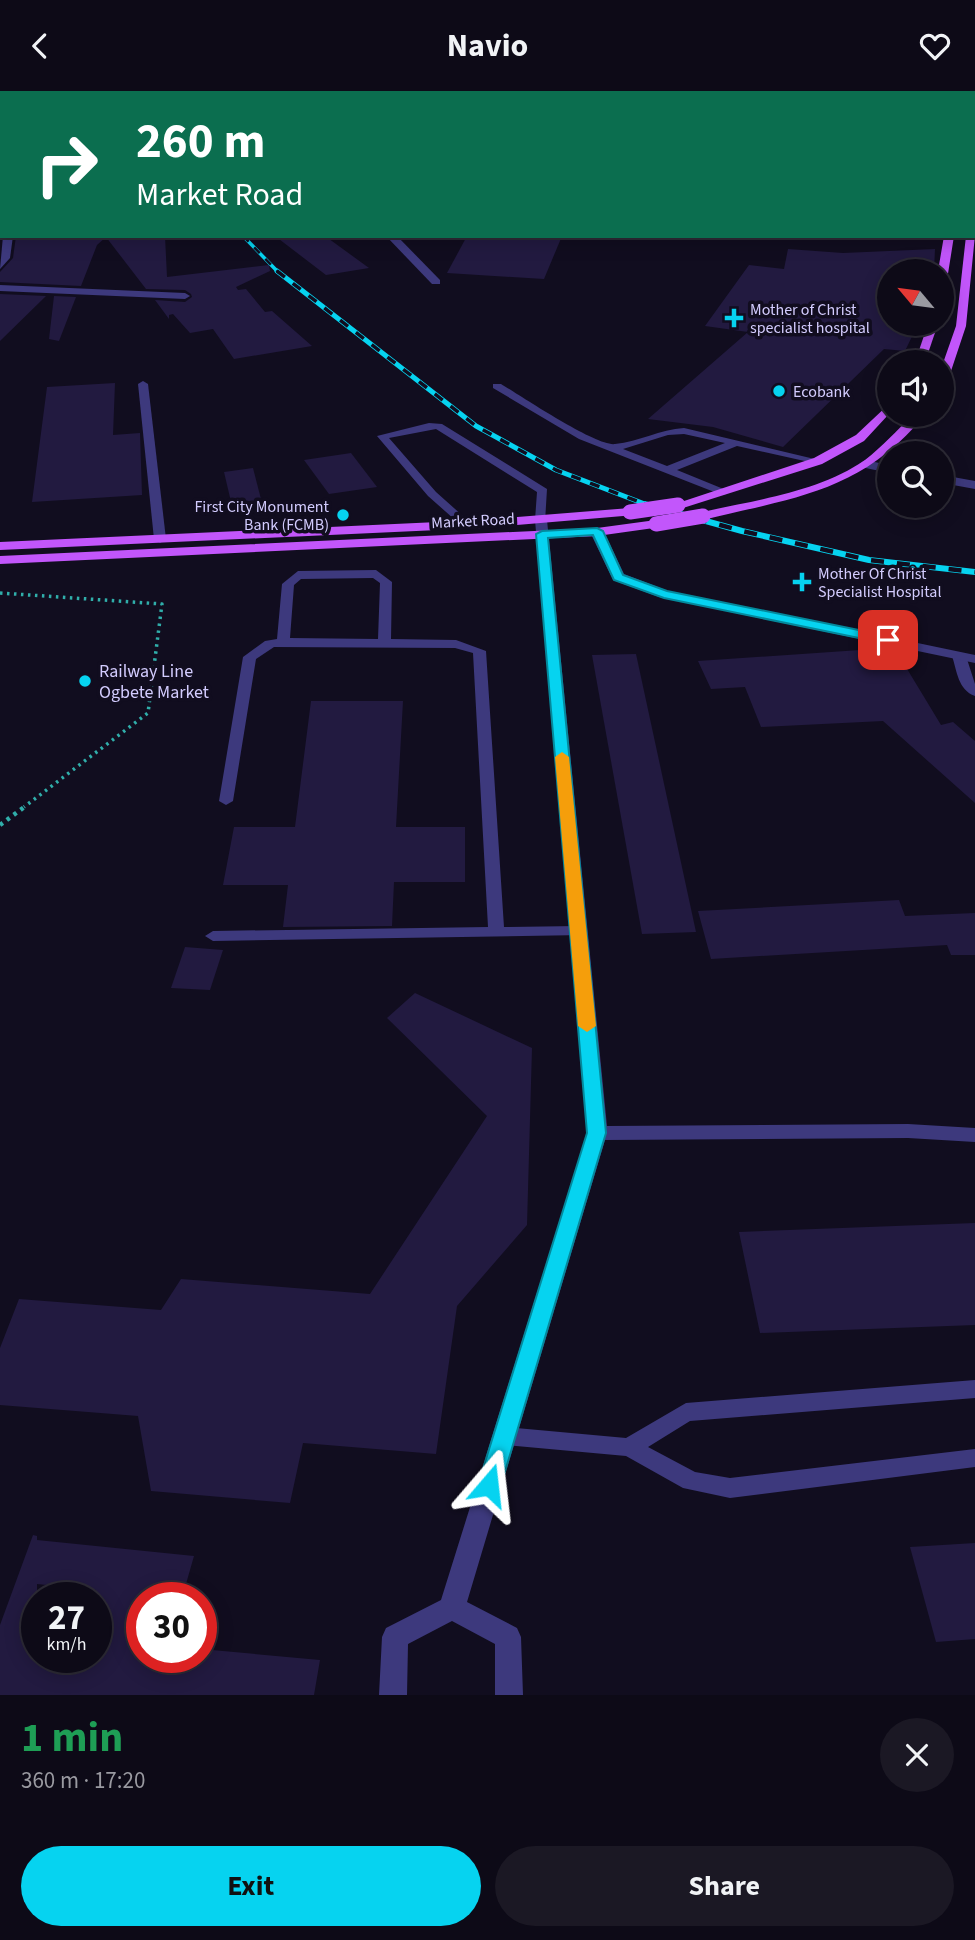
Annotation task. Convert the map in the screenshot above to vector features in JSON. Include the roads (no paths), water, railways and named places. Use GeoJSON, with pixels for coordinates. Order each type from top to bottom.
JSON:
{"type":"FeatureCollection","features":[{"type":"Feature","properties":{"kind":"main road"},"geometry":{"type":"LineString","coordinates":[[945,259],[948,238]]}},
{"type":"Feature","properties":{"kind":"main road"},"geometry":{"type":"LineString","coordinates":[[953,350],[961,326],[971,238]]}},
{"type":"Feature","properties":{"kind":"main road","name":"Market Road"},"geometry":{"type":"LineString","coordinates":[[0,560],[541,527],[678,505],[722,492],[818,461],[860,438],[877,420]]}},
{"type":"Feature","properties":{"kind":"main road","name":"Market Road"},"geometry":{"type":"LineString","coordinates":[[0,546],[467,525],[597,531],[656,524],[703,516],[812,487],[865,464],[906,427]]}},
{"type":"Feature","properties":{"kind":"street"},"geometry":{"type":"LineString","coordinates":[[0,266],[5,258],[8,238]]}},
{"type":"Feature","properties":{"kind":"street"},"geometry":{"type":"LineString","coordinates":[[393,238],[436,282]]}},
{"type":"Feature","properties":{"kind":"street"},"geometry":{"type":"LineString","coordinates":[[0,288],[185,296]]}},
{"type":"Feature","properties":{"kind":"street"},"geometry":{"type":"LineString","coordinates":[[865,464],[877,466]]}},
{"type":"Feature","properties":{"kind":"street"},"geometry":{"type":"LineString","coordinates":[[954,481],[975,485]]}},
{"type":"Feature","properties":{"kind":"street"},"geometry":{"type":"LineString","coordinates":[[393,1695],[395,1637],[452,1608],[597,1133],[541,527]]}},
{"type":"Feature","properties":{"kind":"street"},"geometry":{"type":"LineString","coordinates":[[597,531],[618,577],[629,583],[664,594],[975,659]]}},
{"type":"Feature","properties":{"kind":"street"},"geometry":{"type":"LineString","coordinates":[[597,1133],[908,1131],[975,1135]]}},
{"type":"Feature","properties":{"kind":"street"},"geometry":{"type":"LineString","coordinates":[[452,1608],[508,1637],[509,1695]]}},
{"type":"Feature","properties":{"kind":"lane"},"geometry":{"type":"LineString","coordinates":[[143,384],[160,539]]}},
{"type":"Feature","properties":{"kind":"lane"},"geometry":{"type":"LineString","coordinates":[[497,386],[563,427],[722,492]]}},
{"type":"Feature","properties":{"kind":"lane"},"geometry":{"type":"LineString","coordinates":[[467,525],[432,494],[382,436],[438,426],[543,491],[541,527]]}},
{"type":"Feature","properties":{"kind":"lane"},"geometry":{"type":"LineString","coordinates":[[612,449],[674,431],[818,461]]}},
{"type":"Feature","properties":{"kind":"lane"},"geometry":{"type":"LineString","coordinates":[[667,470],[737,443]]}},
{"type":"Feature","properties":{"kind":"lane"},"geometry":{"type":"LineString","coordinates":[[283,642],[288,583],[298,575],[376,575],[386,582],[384,641]]}},
{"type":"Feature","properties":{"kind":"lane"},"geometry":{"type":"LineString","coordinates":[[226,801],[250,656],[270,644],[384,641],[456,644],[479,651],[496,931]]}},
{"type":"Feature","properties":{"kind":"lane"},"geometry":{"type":"LineString","coordinates":[[959,656],[967,684],[975,692]]}},
{"type":"Feature","properties":{"kind":"lane"},"geometry":{"type":"LineString","coordinates":[[213,936],[578,931]]}},
{"type":"Feature","properties":{"kind":"lane"},"geometry":{"type":"LineString","coordinates":[[629,1447],[686,1412],[975,1389]]}},
{"type":"Feature","properties":{"kind":"lane"},"geometry":{"type":"LineString","coordinates":[[504,1436],[629,1447],[691,1481],[730,1488],[975,1458]]}},
{"type":"Feature","properties":{"kind":"railway"},"geometry":{"type":"LineString","coordinates":[[245,238],[277,271]]}},
{"type":"Feature","properties":{"kind":"railway"},"geometry":{"type":"LineString","coordinates":[[277,271],[476,426],[556,470],[647,505]]}},
{"type":"Feature","properties":{"kind":"railway"},"geometry":{"type":"LineString","coordinates":[[647,505],[742,531],[869,560],[975,572]]}},
{"type":"Feature","properties":{"kind":"place","name":"Mother of Christ specialist hospital"},"geometry":{"type":"Point","coordinates":[734,318]}},
{"type":"Feature","properties":{"kind":"place","name":"Ecobank"},"geometry":{"type":"Point","coordinates":[779,391]}},
{"type":"Feature","properties":{"kind":"place","name":"First City Monument Bank (FCMB)"},"geometry":{"type":"Point","coordinates":[343,515]}},
{"type":"Feature","properties":{"kind":"place","name":"Mother Of Christ Specialist Hospital"},"geometry":{"type":"Point","coordinates":[802,582]}},
{"type":"Feature","properties":{"kind":"place","name":"Railway Line Ogbete Market"},"geometry":{"type":"Point","coordinates":[85,681]}}]}
